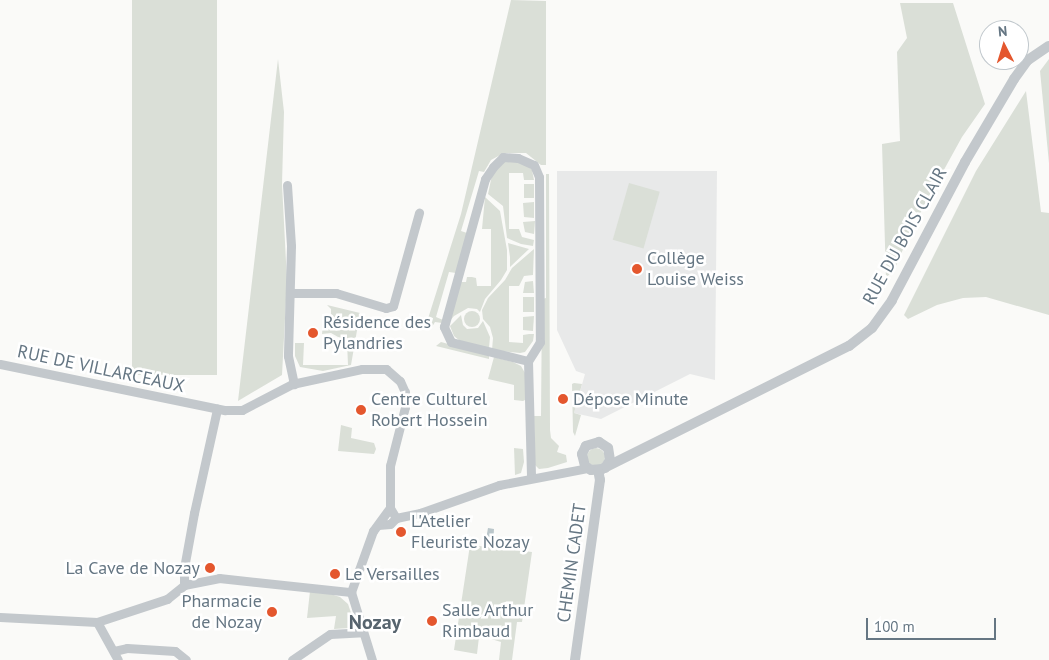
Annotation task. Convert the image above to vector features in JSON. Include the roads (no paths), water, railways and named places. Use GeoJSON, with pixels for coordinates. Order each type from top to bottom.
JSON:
{"type":"FeatureCollection","features":[{"type":"Feature","properties":{"kind":"street","name":"RUE DU BOIS CLAIR"},"geometry":{"type":"LineString","coordinates":[[378,525],[390,524],[396,518],[420,513],[499,485],[572,470],[597,469],[849,346],[872,328],[892,300],[965,162],[1014,79],[1028,60],[1049,46]]}},
{"type":"Feature","properties":{"kind":"street"},"geometry":{"type":"LineString","coordinates":[[528,361],[450,342],[444,327],[486,179],[492,167],[503,156],[518,158],[534,166],[540,177],[540,342],[528,361],[531,478]]}},
{"type":"Feature","properties":{"kind":"street"},"geometry":{"type":"LineString","coordinates":[[287,185],[290,293],[288,356],[294,384]]}},
{"type":"Feature","properties":{"kind":"street"},"geometry":{"type":"LineString","coordinates":[[290,293],[336,293],[386,308],[393,306],[420,213]]}},
{"type":"Feature","properties":{"kind":"street","name":"RUE DE VILLARCEAUX"},"geometry":{"type":"LineString","coordinates":[[0,364],[217,409],[242,410],[294,384],[362,369],[377,368],[392,372],[400,380],[405,392],[404,406],[390,466],[390,508]]}},
{"type":"Feature","properties":{"kind":"street","name":"RUE DE VILLARCEAUX"},"geometry":{"type":"LineString","coordinates":[[196,405],[214,424]]}},
{"type":"Feature","properties":{"kind":"street"},"geometry":{"type":"LineString","coordinates":[[184,585],[184,568],[217,409]]}},
{"type":"Feature","properties":{"kind":"street"},"geometry":{"type":"LineString","coordinates":[[572,470],[582,459],[583,450],[594,442],[602,443],[610,452],[610,460],[597,469],[582,459]]}},
{"type":"Feature","properties":{"kind":"street","name":"RUE DU BOIS CLAIR"},"geometry":{"type":"LineString","coordinates":[[610,452],[639,449]]}},
{"type":"Feature","properties":{"kind":"street","name":"CHEMIN CADET"},"geometry":{"type":"LineString","coordinates":[[575,660],[600,480],[597,469]]}},
{"type":"Feature","properties":{"kind":"street"},"geometry":{"type":"LineString","coordinates":[[372,660],[351,592],[364,551],[378,525],[390,508],[396,518]]}},
{"type":"Feature","properties":{"kind":"street"},"geometry":{"type":"LineString","coordinates":[[0,617],[97,622],[167,599],[184,585],[226,578],[351,592]]}},
{"type":"Feature","properties":{"kind":"street"},"geometry":{"type":"LineString","coordinates":[[97,622],[116,656],[127,648],[175,651],[186,660]]}},
{"type":"Feature","properties":{"kind":"street"},"geometry":{"type":"LineString","coordinates":[[292,660],[330,634],[363,632]]}},
{"type":"Feature","properties":{"kind":"place","name":"Collège Louise Weiss"},"geometry":{"type":"Point","coordinates":[637,269]}},
{"type":"Feature","properties":{"kind":"place","name":"Résidence des Pylandries"},"geometry":{"type":"Point","coordinates":[313,333]}},
{"type":"Feature","properties":{"kind":"place","name":"Dépose Minute"},"geometry":{"type":"Point","coordinates":[563,399]}},
{"type":"Feature","properties":{"kind":"place","name":"Centre Culturel Robert Hossein"},"geometry":{"type":"Point","coordinates":[361,410]}},
{"type":"Feature","properties":{"kind":"place","name":"L'Atelier Fleuriste Nozay"},"geometry":{"type":"Point","coordinates":[401,532]}},
{"type":"Feature","properties":{"kind":"place","name":"La Cave de Nozay"},"geometry":{"type":"Point","coordinates":[210,568]}},
{"type":"Feature","properties":{"kind":"place","name":"Le Versailles"},"geometry":{"type":"Point","coordinates":[335,574]}},
{"type":"Feature","properties":{"kind":"place","name":"Pharmacie de Nozay"},"geometry":{"type":"Point","coordinates":[272,612]}},
{"type":"Feature","properties":{"kind":"place","name":"Salle Arthur Rimbaud"},"geometry":{"type":"Point","coordinates":[432,621]}},
{"type":"Feature","properties":{"kind":"district","name":"Nozay"},"geometry":{"type":"Point","coordinates":[375,622]}}]}
